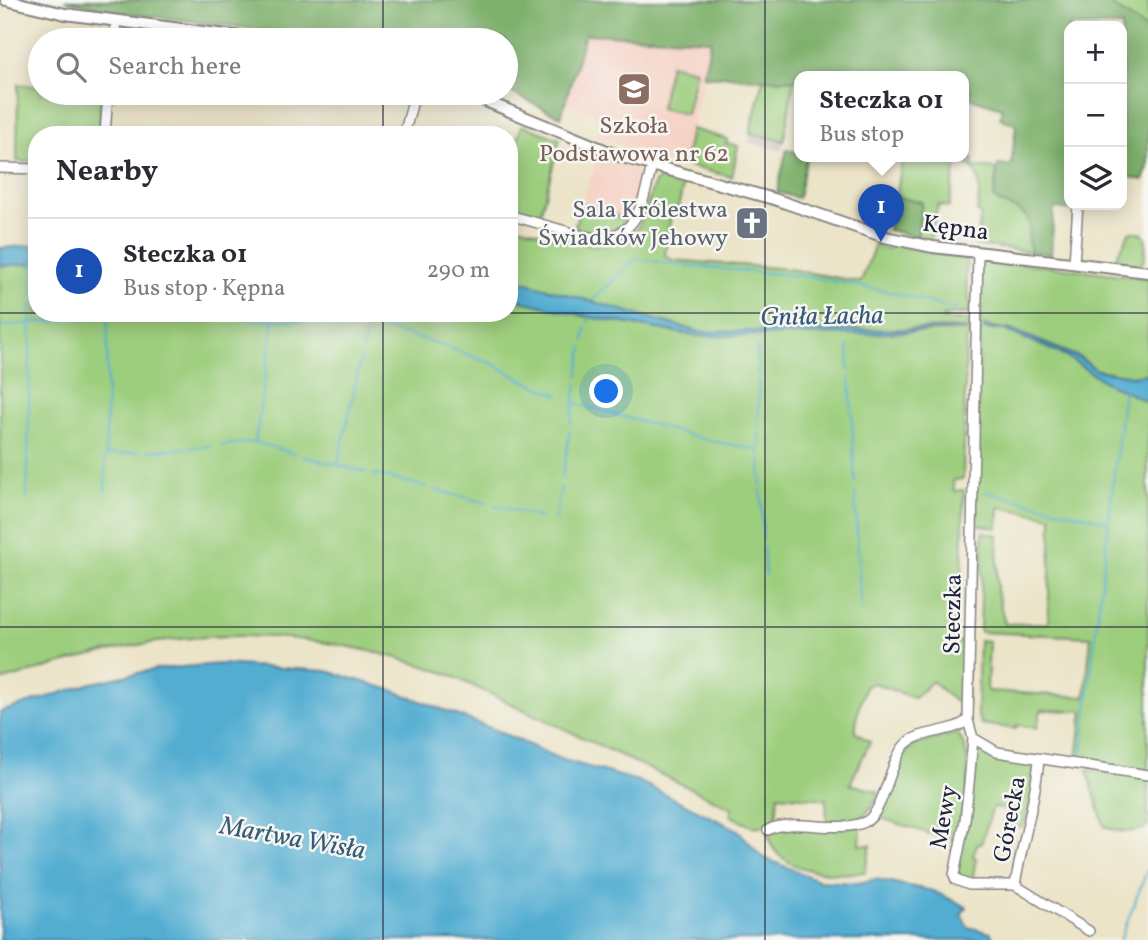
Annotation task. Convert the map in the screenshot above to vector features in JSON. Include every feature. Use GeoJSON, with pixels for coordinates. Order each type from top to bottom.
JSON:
{"type":"FeatureCollection","features":[{"type":"Feature","properties":{"kind":"street"},"geometry":{"type":"LineString","coordinates":[[6,0],[65,14],[172,28]]}},
{"type":"Feature","properties":{"kind":"street"},"geometry":{"type":"LineString","coordinates":[[116,28],[117,21]]}},
{"type":"Feature","properties":{"kind":"street"},"geometry":{"type":"LineString","coordinates":[[106,126],[107,105]]}},
{"type":"Feature","properties":{"kind":"street"},"geometry":{"type":"LineString","coordinates":[[406,126],[412,105]]}},
{"type":"Feature","properties":{"kind":"street","name":"Kępna"},"geometry":{"type":"LineString","coordinates":[[494,105],[596,148],[774,199],[885,237],[978,253],[1148,272]]}},
{"type":"Feature","properties":{"kind":"street"},"geometry":{"type":"LineString","coordinates":[[518,218],[598,239],[617,235],[626,229],[639,213],[652,166]]}},
{"type":"Feature","properties":{"kind":"street"},"geometry":{"type":"LineString","coordinates":[[0,168],[28,169]]}},
{"type":"Feature","properties":{"kind":"street"},"geometry":{"type":"LineString","coordinates":[[1074,262],[1078,210]]}},
{"type":"Feature","properties":{"kind":"street","name":"Steczka"},"geometry":{"type":"LineString","coordinates":[[968,720],[978,253]]}},
{"type":"Feature","properties":{"kind":"street"},"geometry":{"type":"LineString","coordinates":[[768,830],[782,826],[826,827],[865,822],[872,817],[878,806],[893,764],[905,744],[960,726],[968,720],[973,738]]}},
{"type":"Feature","properties":{"kind":"street","name":"Górecka"},"geometry":{"type":"LineString","coordinates":[[973,738],[997,752],[1148,775]]}},
{"type":"Feature","properties":{"kind":"street","name":"Mewy"},"geometry":{"type":"LineString","coordinates":[[973,738],[965,820],[955,863],[955,878],[964,885],[1015,886]]}},
{"type":"Feature","properties":{"kind":"street","name":"Górecka"},"geometry":{"type":"LineString","coordinates":[[1015,886],[1021,848],[1037,788],[1040,760]]}},
{"type":"Feature","properties":{"kind":"street"},"geometry":{"type":"LineString","coordinates":[[1015,886],[1089,931]]}},
{"type":"Feature","properties":{"kind":"shaded area","name":"Szkoła Podstawowa nr 62"},"geometry":{"type":"Polygon","coordinates":[[[585,34],[712,40],[684,165],[596,137],[603,119],[565,102],[585,34]]]}},
{"type":"Feature","properties":{"kind":"shaded area"},"geometry":{"type":"Polygon","coordinates":[[[751,133],[784,141],[782,151],[748,142],[751,133]]]}},
{"type":"Feature","properties":{"kind":"shaded area"},"geometry":{"type":"Polygon","coordinates":[[[597,159],[605,159],[640,171],[635,186],[638,187],[634,210],[627,220],[582,203],[597,159]]]}},
{"type":"Feature","properties":{"kind":"green space"},"geometry":{"type":"Polygon","coordinates":[[[65,0],[1103,0],[1148,30],[1148,167],[1143,180],[1127,176],[1127,21],[1064,21],[1064,209],[1054,208],[1051,254],[1032,252],[1028,241],[1028,219],[1021,212],[994,198],[998,165],[1011,166],[1016,125],[1000,118],[1002,108],[970,98],[969,71],[794,71],[794,80],[703,76],[711,40],[585,34],[561,117],[518,96],[518,28],[246,28],[124,13],[65,0]]]}},
{"type":"Feature","properties":{"kind":"green space"},"geometry":{"type":"Polygon","coordinates":[[[1103,0],[1148,0],[1148,30],[1103,0]]]}},
{"type":"Feature","properties":{"kind":"green space"},"geometry":{"type":"Polygon","coordinates":[[[670,64],[696,70],[686,114],[660,108],[670,64]]]}},
{"type":"Feature","properties":{"kind":"green space"},"geometry":{"type":"Polygon","coordinates":[[[763,79],[794,80],[784,141],[750,133],[763,79]]]}},
{"type":"Feature","properties":{"kind":"green space"},"geometry":{"type":"Polygon","coordinates":[[[18,84],[28,85],[28,105],[100,105],[99,126],[28,126],[28,162],[17,161],[18,84]]]}},
{"type":"Feature","properties":{"kind":"green space"},"geometry":{"type":"Polygon","coordinates":[[[522,125],[560,139],[540,215],[518,210],[518,138],[522,125]]]}},
{"type":"Feature","properties":{"kind":"green space"},"geometry":{"type":"Polygon","coordinates":[[[691,129],[727,139],[726,143],[738,146],[732,177],[684,165],[691,129]]]}},
{"type":"Feature","properties":{"kind":"green space"},"geometry":{"type":"Polygon","coordinates":[[[787,149],[794,151],[794,162],[806,162],[798,198],[777,192],[787,149]]]}},
{"type":"Feature","properties":{"kind":"green space"},"geometry":{"type":"Polygon","coordinates":[[[969,158],[973,158],[973,167],[997,169],[994,198],[1021,212],[1028,219],[1028,241],[1032,252],[976,245],[981,214],[977,212],[979,187],[976,173],[963,162],[969,162],[969,158]]]}},
{"type":"Feature","properties":{"kind":"green space"},"geometry":{"type":"Polygon","coordinates":[[[902,162],[956,162],[949,207],[938,205],[930,240],[917,237],[922,202],[896,197],[902,162]]]}},
{"type":"Feature","properties":{"kind":"green space"},"geometry":{"type":"Polygon","coordinates":[[[664,176],[684,181],[678,208],[672,208],[665,256],[673,260],[789,269],[861,282],[876,241],[880,247],[887,249],[893,244],[967,260],[966,277],[971,310],[969,313],[943,316],[943,320],[968,320],[972,323],[972,332],[966,342],[963,479],[953,480],[954,491],[964,490],[962,579],[952,641],[964,642],[967,646],[967,706],[954,701],[932,681],[914,698],[874,683],[866,686],[858,710],[855,732],[870,742],[850,784],[879,792],[870,809],[860,818],[827,824],[826,799],[778,795],[776,822],[752,826],[730,815],[732,808],[448,674],[412,662],[339,645],[264,637],[188,638],[112,650],[0,681],[0,266],[28,264],[28,322],[518,322],[518,300],[589,317],[698,336],[967,331],[962,328],[699,332],[518,281],[518,226],[577,243],[600,245],[618,242],[631,235],[639,225],[657,181],[664,176]]]}},
{"type":"Feature","properties":{"kind":"green space"},"geometry":{"type":"Polygon","coordinates":[[[896,197],[922,202],[917,237],[888,230],[896,197]]]}},
{"type":"Feature","properties":{"kind":"green space"},"geometry":{"type":"Polygon","coordinates":[[[582,203],[627,220],[611,231],[591,232],[578,229],[575,225],[582,203]]]}},
{"type":"Feature","properties":{"kind":"green space"},"geometry":{"type":"Polygon","coordinates":[[[1129,232],[1140,232],[1146,238],[1141,266],[1114,263],[1129,232]]]}},
{"type":"Feature","properties":{"kind":"green space"},"geometry":{"type":"Polygon","coordinates":[[[986,259],[1148,278],[1147,374],[1131,376],[1097,370],[1079,357],[1013,330],[984,326],[984,329],[1005,330],[1066,356],[1105,382],[1148,402],[1148,771],[1077,759],[1083,711],[1041,710],[1037,728],[1017,725],[1016,729],[981,724],[977,714],[979,640],[989,641],[987,691],[1085,697],[1091,637],[980,632],[983,532],[998,535],[997,592],[1005,624],[1048,623],[1052,517],[999,507],[998,528],[975,524],[981,265],[986,259]]]}},
{"type":"Feature","properties":{"kind":"green space"},"geometry":{"type":"Polygon","coordinates":[[[957,733],[964,746],[968,770],[966,795],[956,842],[877,817],[905,753],[913,745],[957,733]]]}},
{"type":"Feature","properties":{"kind":"green space"},"geometry":{"type":"Polygon","coordinates":[[[983,751],[996,758],[1032,762],[1034,786],[1023,827],[1004,825],[1009,810],[993,807],[981,844],[977,844],[973,856],[976,858],[972,882],[961,881],[957,875],[974,760],[976,754],[983,751]]]}},
{"type":"Feature","properties":{"kind":"green space"},"geometry":{"type":"Polygon","coordinates":[[[1087,770],[1148,777],[1148,826],[1126,832],[1104,826],[1087,770]]]}},
{"type":"Feature","properties":{"kind":"green space"},"geometry":{"type":"Polygon","coordinates":[[[861,826],[860,845],[871,845],[865,872],[852,873],[822,872],[792,864],[781,857],[772,846],[768,833],[776,828],[861,826]]]}},
{"type":"Feature","properties":{"kind":"water"},"geometry":{"type":"Polygon","coordinates":[[[28,246],[28,264],[0,266],[0,248],[28,246]]]}},
{"type":"Feature","properties":{"kind":"water","name":"Gniła Łacha"},"geometry":{"type":"Polygon","coordinates":[[[518,281],[699,332],[967,329],[868,334],[698,336],[589,317],[518,300],[518,281]]]}},
{"type":"Feature","properties":{"kind":"water"},"geometry":{"type":"Polygon","coordinates":[[[984,326],[1013,330],[1079,358],[1097,370],[1131,376],[1148,374],[1148,402],[1105,382],[1066,356],[1005,330],[984,329],[984,326]]]}},
{"type":"Feature","properties":{"kind":"water","name":"Martwa Wisła"},"geometry":{"type":"Polygon","coordinates":[[[220,664],[327,671],[395,691],[498,731],[560,759],[638,781],[738,830],[762,857],[820,881],[858,883],[876,879],[933,891],[967,907],[961,914],[968,927],[991,933],[993,940],[0,940],[0,712],[92,683],[156,669],[220,664]]]}},
{"type":"Feature","properties":{"kind":"waterway"},"geometry":{"type":"LineString","coordinates":[[593,300],[634,260],[640,259],[811,277],[896,293],[956,310]]}},
{"type":"Feature","properties":{"kind":"waterway"},"geometry":{"type":"LineString","coordinates":[[588,322],[589,317]]}},
{"type":"Feature","properties":{"kind":"waterway"},"geometry":{"type":"LineString","coordinates":[[27,498],[31,322]]}},
{"type":"Feature","properties":{"kind":"waterway"},"geometry":{"type":"LineString","coordinates":[[0,326],[45,322]]}},
{"type":"Feature","properties":{"kind":"waterway"},"geometry":{"type":"LineString","coordinates":[[105,491],[108,322]]}},
{"type":"Feature","properties":{"kind":"waterway"},"geometry":{"type":"LineString","coordinates":[[222,445],[255,442],[274,322]]}},
{"type":"Feature","properties":{"kind":"waterway"},"geometry":{"type":"LineString","coordinates":[[331,322],[368,324],[439,344],[493,364],[559,395]]}},
{"type":"Feature","properties":{"kind":"waterway"},"geometry":{"type":"LineString","coordinates":[[362,350],[368,322]]}},
{"type":"Feature","properties":{"kind":"waterway"},"geometry":{"type":"LineString","coordinates":[[584,340],[586,328]]}},
{"type":"Feature","properties":{"kind":"waterway"},"geometry":{"type":"LineString","coordinates":[[848,346],[849,371]]}},
{"type":"Feature","properties":{"kind":"waterway"},"geometry":{"type":"LineString","coordinates":[[578,376],[583,347]]}},
{"type":"Feature","properties":{"kind":"waterway"},"geometry":{"type":"LineString","coordinates":[[757,347],[758,375]]}},
{"type":"Feature","properties":{"kind":"waterway"},"geometry":{"type":"LineString","coordinates":[[302,456],[338,465],[361,357]]}},
{"type":"Feature","properties":{"kind":"waterway"},"geometry":{"type":"LineString","coordinates":[[850,378],[855,483]]}},
{"type":"Feature","properties":{"kind":"waterway"},"geometry":{"type":"LineString","coordinates":[[758,380],[759,425]]}},
{"type":"Feature","properties":{"kind":"waterway"},"geometry":{"type":"LineString","coordinates":[[577,384],[574,403],[707,440],[759,450]]}},
{"type":"Feature","properties":{"kind":"waterway"},"geometry":{"type":"LineString","coordinates":[[1081,760],[1124,389]]}},
{"type":"Feature","properties":{"kind":"waterway"},"geometry":{"type":"LineString","coordinates":[[571,424],[574,404]]}},
{"type":"Feature","properties":{"kind":"waterway"},"geometry":{"type":"LineString","coordinates":[[562,479],[570,431]]}},
{"type":"Feature","properties":{"kind":"waterway"},"geometry":{"type":"LineString","coordinates":[[759,433],[761,485]]}},
{"type":"Feature","properties":{"kind":"waterway"},"geometry":{"type":"LineString","coordinates":[[256,442],[295,454]]}},
{"type":"Feature","properties":{"kind":"waterway"},"geometry":{"type":"LineString","coordinates":[[149,451],[211,446]]}},
{"type":"Feature","properties":{"kind":"waterway"},"geometry":{"type":"LineString","coordinates":[[106,455],[139,452]]}},
{"type":"Feature","properties":{"kind":"waterway"},"geometry":{"type":"LineString","coordinates":[[339,466],[366,472]]}},
{"type":"Feature","properties":{"kind":"waterway"},"geometry":{"type":"LineString","coordinates":[[373,474],[427,487]]}},
{"type":"Feature","properties":{"kind":"waterway"},"geometry":{"type":"LineString","coordinates":[[555,521],[561,487]]}},
{"type":"Feature","properties":{"kind":"waterway"},"geometry":{"type":"LineString","coordinates":[[436,490],[487,503]]}},
{"type":"Feature","properties":{"kind":"waterway"},"geometry":{"type":"LineString","coordinates":[[761,490],[763,540]]}},
{"type":"Feature","properties":{"kind":"waterway"},"geometry":{"type":"LineString","coordinates":[[985,492],[1106,521]]}},
{"type":"Feature","properties":{"kind":"waterway"},"geometry":{"type":"LineString","coordinates":[[855,493],[861,611]]}},
{"type":"Feature","properties":{"kind":"waterway"},"geometry":{"type":"LineString","coordinates":[[495,505],[541,518]]}},
{"type":"Feature","properties":{"kind":"waterway"},"geometry":{"type":"LineString","coordinates":[[763,547],[765,574]]}},
{"type":"Feature","properties":{"kind":"waterway","name":"Gniła Łacha"},"geometry":{"type":"LineString","coordinates":[[1120,940],[1148,868]]}},
{"type":"Feature","properties":{"kind":"place","name":"Szkoła Podstawowa nr 62"},"geometry":{"type":"Point","coordinates":[634,89]}},
{"type":"Feature","properties":{"kind":"place","name":"Sala Królestwa Świadków Jehowy"},"geometry":{"type":"Point","coordinates":[752,223]}},
{"type":"Feature","properties":{"kind":"place","name":"Steczka 01"},"geometry":{"type":"Point","coordinates":[881,242]}}]}
